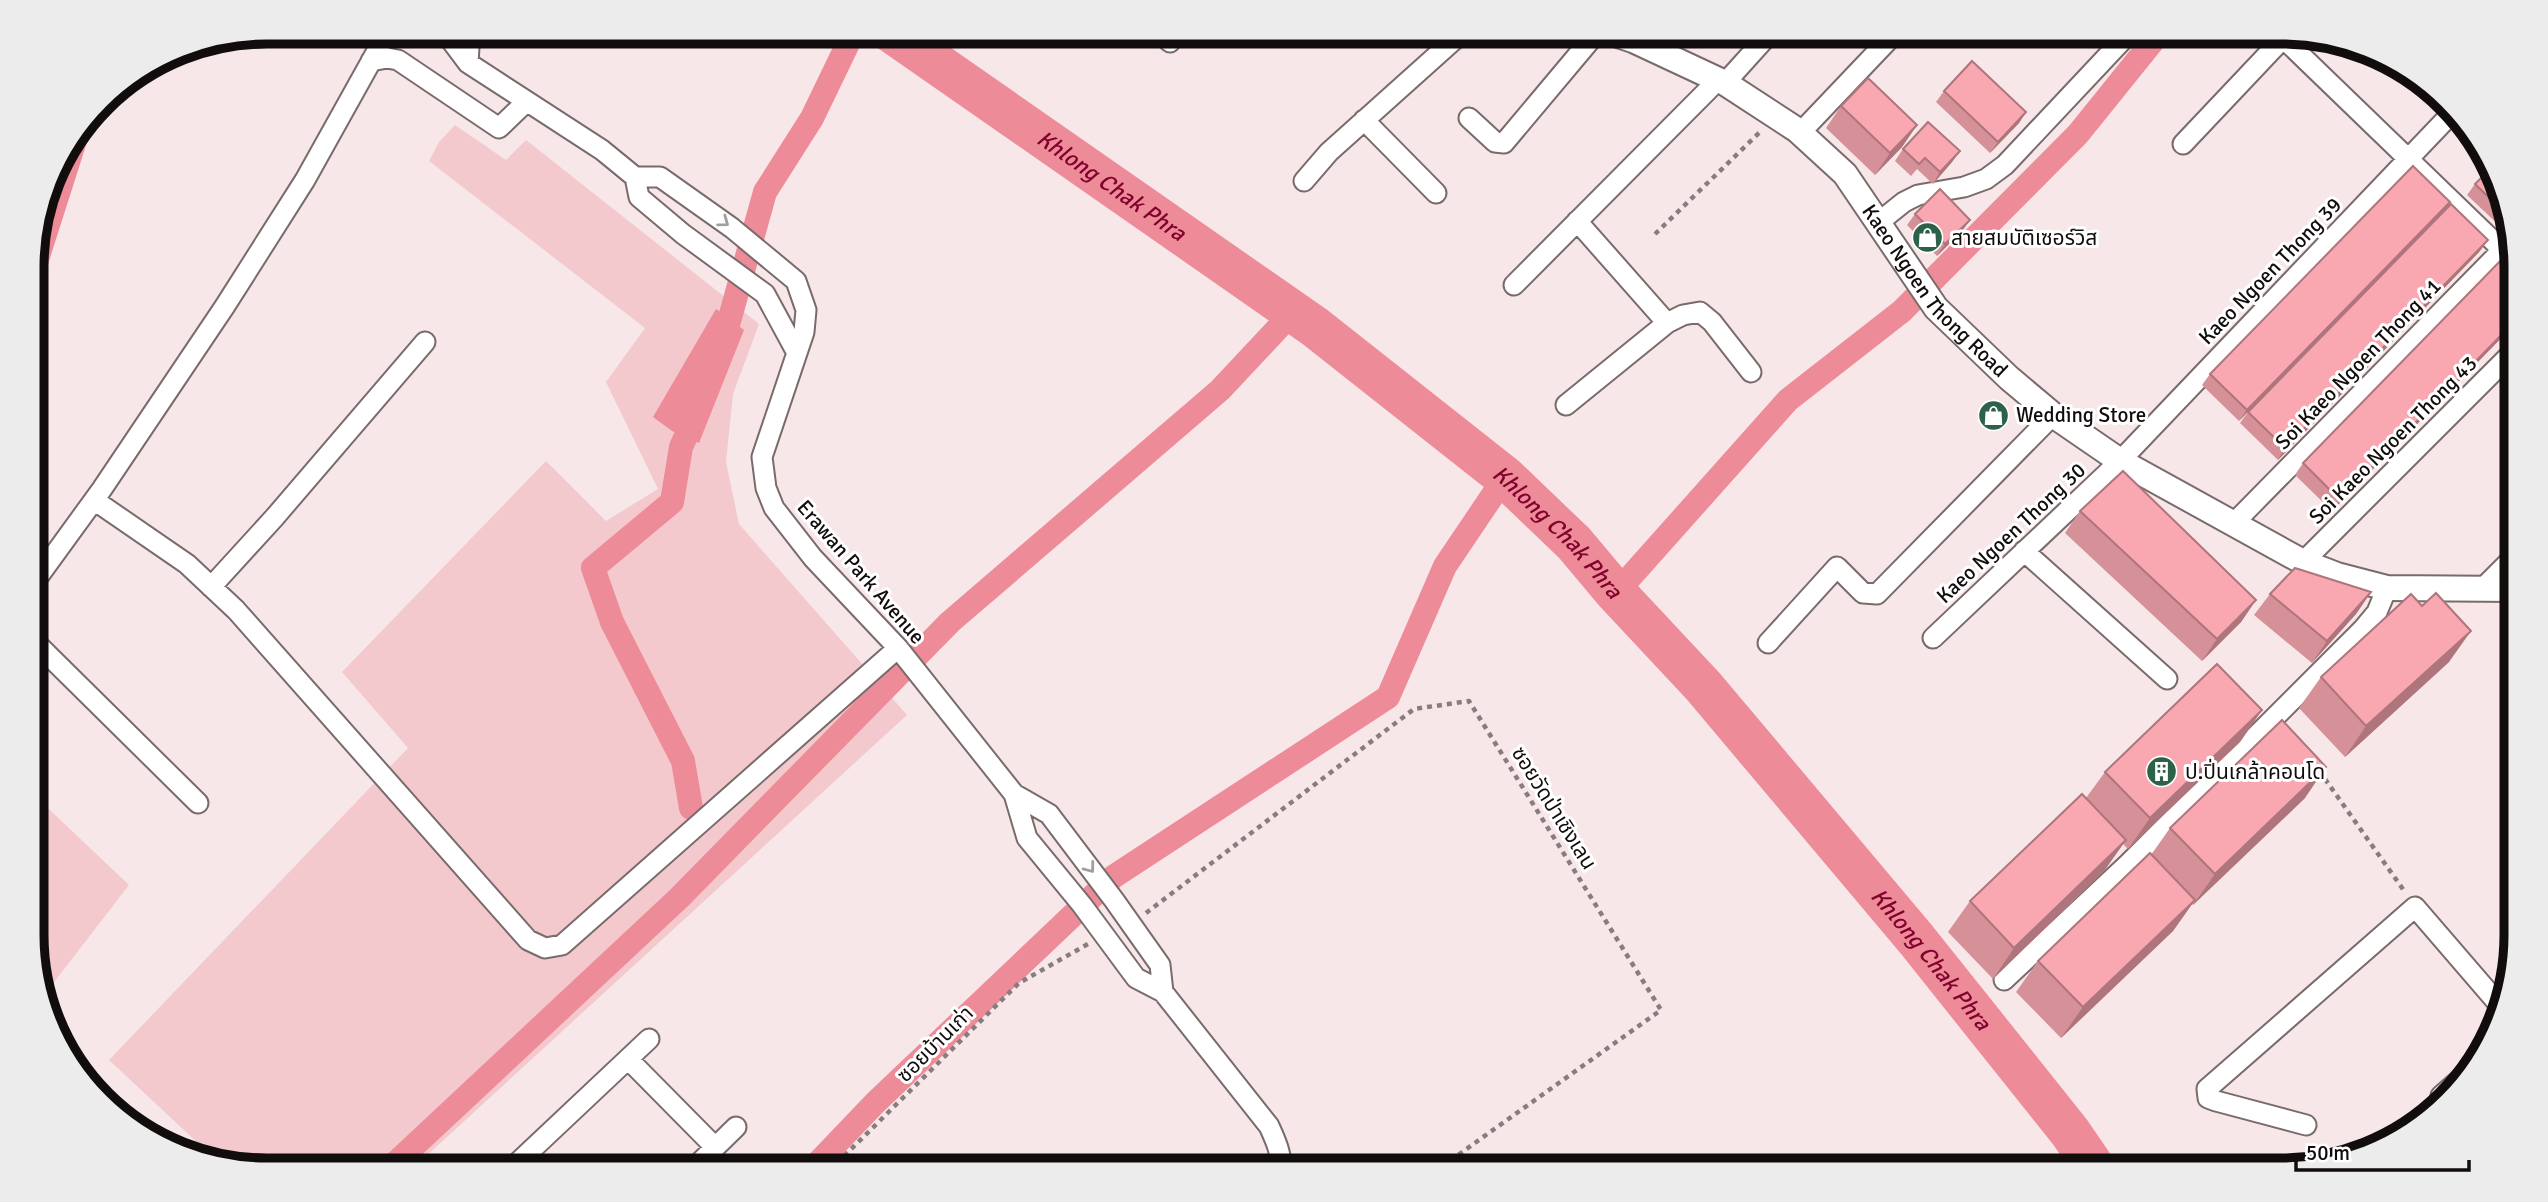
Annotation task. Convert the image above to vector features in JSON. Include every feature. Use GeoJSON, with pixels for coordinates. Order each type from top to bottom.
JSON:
{"type":"FeatureCollection","features":[{"type":"Feature","properties":{"kind":"street"},"geometry":{"type":"LineString","coordinates":[[44,568],[94,500],[305,180],[381,44]]}},
{"type":"Feature","properties":{"kind":"street"},"geometry":{"type":"LineString","coordinates":[[453,44],[468,63],[602,150],[635,177],[639,197],[683,234],[765,293],[797,353]]}},
{"type":"Feature","properties":{"kind":"street"},"geometry":{"type":"LineString","coordinates":[[468,63],[469,44]]}},
{"type":"Feature","properties":{"kind":"street"},"geometry":{"type":"LineString","coordinates":[[1304,181],[1329,152],[1450,44]]}},
{"type":"Feature","properties":{"kind":"street"},"geometry":{"type":"LineString","coordinates":[[1469,118],[1495,142],[1504,143],[1588,44]]}},
{"type":"Feature","properties":{"kind":"street","name":"Kaeo Ngoen Thong Road"},"geometry":{"type":"LineString","coordinates":[[1642,44],[1721,81],[1800,133],[1845,174],[1936,308],[2009,378],[2053,415],[2120,461],[2303,562],[2337,575],[2388,588],[2504,589]]}},
{"type":"Feature","properties":{"kind":"street"},"geometry":{"type":"LineString","coordinates":[[1514,285],[1760,44]]}},
{"type":"Feature","properties":{"kind":"street"},"geometry":{"type":"LineString","coordinates":[[1800,133],[1885,44]]}},
{"type":"Feature","properties":{"kind":"street"},"geometry":{"type":"LineString","coordinates":[[1879,222],[1904,202],[1918,195],[1964,187],[1986,179],[2005,165],[2120,44]]}},
{"type":"Feature","properties":{"kind":"street"},"geometry":{"type":"LineString","coordinates":[[2183,144],[2277,44]]}},
{"type":"Feature","properties":{"kind":"street"},"geometry":{"type":"LineString","coordinates":[[2295,45],[2408,160],[2502,243]]}},
{"type":"Feature","properties":{"kind":"street"},"geometry":{"type":"LineString","coordinates":[[372,61],[387,58],[398,60],[499,128],[526,102]]}},
{"type":"Feature","properties":{"kind":"street","name":"Kaeo Ngoen Thong 39"},"geometry":{"type":"LineString","coordinates":[[2120,461],[2447,118]]}},
{"type":"Feature","properties":{"kind":"street"},"geometry":{"type":"LineString","coordinates":[[1364,120],[1436,193]]}},
{"type":"Feature","properties":{"kind":"street","name":"Erawan Park Avenue"},"geometry":{"type":"LineString","coordinates":[[635,177],[660,177],[732,228],[796,281],[806,310],[804,332],[762,457],[766,488],[774,508],[813,558],[898,648],[1014,794],[1027,838],[1082,905],[1136,978],[1163,992],[1269,1126],[1279,1158]]}},
{"type":"Feature","properties":{"kind":"street"},"geometry":{"type":"LineString","coordinates":[[1577,222],[1667,323]]}},
{"type":"Feature","properties":{"kind":"street","name":"Soi Kaeo Ngoen Thong 41"},"geometry":{"type":"LineString","coordinates":[[2234,523],[2503,257]]}},
{"type":"Feature","properties":{"kind":"street"},"geometry":{"type":"LineString","coordinates":[[1566,405],[1667,323],[1683,315],[1700,312],[1712,322],[1751,372]]}},
{"type":"Feature","properties":{"kind":"street"},"geometry":{"type":"LineString","coordinates":[[211,587],[425,342]]}},
{"type":"Feature","properties":{"kind":"street","name":"Soi Kaeo Ngoen Thong 43"},"geometry":{"type":"LineString","coordinates":[[2303,562],[2504,361]]}},
{"type":"Feature","properties":{"kind":"street"},"geometry":{"type":"LineString","coordinates":[[1768,643],[1837,567],[1863,593],[1877,594],[2053,415]]}},
{"type":"Feature","properties":{"kind":"street","name":"Kaeo Ngoen Thong 30"},"geometry":{"type":"LineString","coordinates":[[1933,638],[2120,461]]}},
{"type":"Feature","properties":{"kind":"street"},"geometry":{"type":"LineString","coordinates":[[94,500],[187,564],[236,610],[528,940],[545,948],[562,945],[898,648]]}},
{"type":"Feature","properties":{"kind":"street"},"geometry":{"type":"LineString","coordinates":[[2024,551],[2167,679]]}},
{"type":"Feature","properties":{"kind":"street"},"geometry":{"type":"LineString","coordinates":[[2483,588],[2504,567]]}},
{"type":"Feature","properties":{"kind":"street"},"geometry":{"type":"LineString","coordinates":[[2004,979],[2127,872],[2250,732],[2276,726],[2377,612],[2388,588]]}},
{"type":"Feature","properties":{"kind":"street"},"geometry":{"type":"LineString","coordinates":[[44,651],[198,803]]}},
{"type":"Feature","properties":{"kind":"street","name":"Erawan Park Avenue"},"geometry":{"type":"LineString","coordinates":[[1014,794],[1049,814],[1160,965],[1163,992]]}},
{"type":"Feature","properties":{"kind":"street"},"geometry":{"type":"LineString","coordinates":[[2098,860],[2127,872]]}},
{"type":"Feature","properties":{"kind":"street"},"geometry":{"type":"LineString","coordinates":[[2306,1125],[2216,1101],[2208,1098],[2207,1089],[2415,907],[2494,1000]]}},
{"type":"Feature","properties":{"kind":"street"},"geometry":{"type":"LineString","coordinates":[[523,1158],[649,1039]]}},
{"type":"Feature","properties":{"kind":"street"},"geometry":{"type":"LineString","coordinates":[[628,1059],[715,1147]]}},
{"type":"Feature","properties":{"kind":"street"},"geometry":{"type":"LineString","coordinates":[[704,1158],[736,1127]]}},
{"type":"Feature","properties":{"kind":"path"},"geometry":{"type":"LineString","coordinates":[[1655,234],[1776,116]]}},
{"type":"Feature","properties":{"kind":"path","name":"ซอยวัดป่าเชิงเลน"},"geometry":{"type":"LineString","coordinates":[[1165,899],[1414,709],[1469,701],[1661,1010],[1454,1158]]}},
{"type":"Feature","properties":{"kind":"path"},"geometry":{"type":"LineString","coordinates":[[2325,779],[2415,907]]}},
{"type":"Feature","properties":{"kind":"path","name":"ซอยบ้านเก่า"},"geometry":{"type":"LineString","coordinates":[[842,1158],[1019,983],[1073,953]]}},
{"type":"Feature","properties":{"kind":"shaded area"},"geometry":{"type":"Polygon","coordinates":[[[455,125],[506,160],[526,140],[759,324],[733,394],[726,462],[739,524],[907,715],[424,1158],[267,1158],[209,1151],[109,1060],[408,748],[342,672],[546,461],[606,521],[658,489],[606,382],[645,328],[429,161],[439,142],[455,125]]]}},
{"type":"Feature","properties":{"kind":"shaded area"},"geometry":{"type":"Polygon","coordinates":[[[716,309],[744,330],[699,443],[672,431],[653,417],[716,309]]]}},
{"type":"Feature","properties":{"kind":"shaded area"},"geometry":{"type":"Polygon","coordinates":[[[44,804],[129,885],[50,987],[44,935],[44,804]]]}},
{"type":"Feature","properties":{"kind":"building"},"geometry":{"type":"Polygon","coordinates":[[[1972,61],[2026,112],[1998,142],[1944,91],[1972,61]]]}},
{"type":"Feature","properties":{"kind":"building"},"geometry":{"type":"Polygon","coordinates":[[[1868,78],[1917,125],[1890,153],[1841,106],[1868,78]]]}},
{"type":"Feature","properties":{"kind":"building"},"geometry":{"type":"Polygon","coordinates":[[[1928,122],[1960,151],[1940,172],[1925,158],[1919,164],[1903,149],[1928,122]]]}},
{"type":"Feature","properties":{"kind":"building"},"geometry":{"type":"Polygon","coordinates":[[[2413,166],[2450,202],[2247,410],[2210,374],[2413,166]]]}},
{"type":"Feature","properties":{"kind":"building"},"geometry":{"type":"Polygon","coordinates":[[[2484,175],[2495,203],[2475,184],[2484,175]]]}},
{"type":"Feature","properties":{"kind":"building"},"geometry":{"type":"Polygon","coordinates":[[[1940,189],[1970,220],[1945,244],[1915,214],[1940,189]]]}},
{"type":"Feature","properties":{"kind":"building"},"geometry":{"type":"Polygon","coordinates":[[[2451,204],[2488,240],[2285,448],[2248,412],[2451,204]]]}},
{"type":"Feature","properties":{"kind":"building"},"geometry":{"type":"Polygon","coordinates":[[[2503,258],[2504,332],[2340,500],[2303,463],[2503,258]]]}},
{"type":"Feature","properties":{"kind":"building"},"geometry":{"type":"Polygon","coordinates":[[[2123,471],[2256,600],[2217,639],[2080,511],[2123,471]]]}},
{"type":"Feature","properties":{"kind":"building"},"geometry":{"type":"Polygon","coordinates":[[[2295,568],[2371,592],[2327,641],[2270,594],[2295,568]]]}},
{"type":"Feature","properties":{"kind":"building","name":"ป.ปิ่นเกล้าคอนโด"},"geometry":{"type":"Polygon","coordinates":[[[2436,593],[2471,631],[2366,726],[2321,677],[2411,594],[2422,606],[2436,593]]]}},
{"type":"Feature","properties":{"kind":"building","name":"ป.ปิ่นเกล้าคอนโด"},"geometry":{"type":"Polygon","coordinates":[[[2217,664],[2262,710],[2150,818],[2105,772],[2217,664]]]}},
{"type":"Feature","properties":{"kind":"building","name":"ป.ปิ่นเกล้าคอนโด"},"geometry":{"type":"Polygon","coordinates":[[[2282,720],[2326,767],[2215,874],[2170,828],[2282,720]]]}},
{"type":"Feature","properties":{"kind":"building"},"geometry":{"type":"Polygon","coordinates":[[[2082,794],[2126,840],[2014,948],[1970,901],[2082,794]]]}},
{"type":"Feature","properties":{"kind":"building"},"geometry":{"type":"Polygon","coordinates":[[[2150,853],[2195,900],[2083,1007],[2038,961],[2150,853]]]}},
{"type":"Feature","properties":{"kind":"waterway"},"geometry":{"type":"LineString","coordinates":[[721,350],[765,192],[812,118],[848,44]]}},
{"type":"Feature","properties":{"kind":"waterway","name":"Khlong Chak Phra"},"geometry":{"type":"LineString","coordinates":[[909,44],[1315,327],[1505,477],[1574,543],[1616,593],[1703,686],[1916,939],[2088,1158]]}},
{"type":"Feature","properties":{"kind":"waterway"},"geometry":{"type":"LineString","coordinates":[[1616,593],[1788,400],[1902,311],[2078,134],[2151,44]]}},
{"type":"Feature","properties":{"kind":"waterway"},"geometry":{"type":"LineString","coordinates":[[49,223],[64,176]]}},
{"type":"Feature","properties":{"kind":"waterway"},"geometry":{"type":"LineString","coordinates":[[401,1158],[679,898],[950,622],[1220,390],[1293,312]]}},
{"type":"Feature","properties":{"kind":"waterway"},"geometry":{"type":"LineString","coordinates":[[691,808],[683,761],[612,622],[593,568],[672,502],[681,447],[699,407]]}},
{"type":"Feature","properties":{"kind":"waterway"},"geometry":{"type":"LineString","coordinates":[[822,1158],[875,1103],[1113,877],[1388,697],[1445,566],[1505,477]]}},
{"type":"Feature","properties":{"kind":"place","name":"สายสมบัติเซอร์วิส"},"geometry":{"type":"Point","coordinates":[1928,238]}},
{"type":"Feature","properties":{"kind":"place","name":"Wedding Store"},"geometry":{"type":"Point","coordinates":[1993,415]}},
{"type":"Feature","properties":{"kind":"place","name":"ป.ปิ่นเกล้าคอนโด"},"geometry":{"type":"Point","coordinates":[2162,772]}}]}
